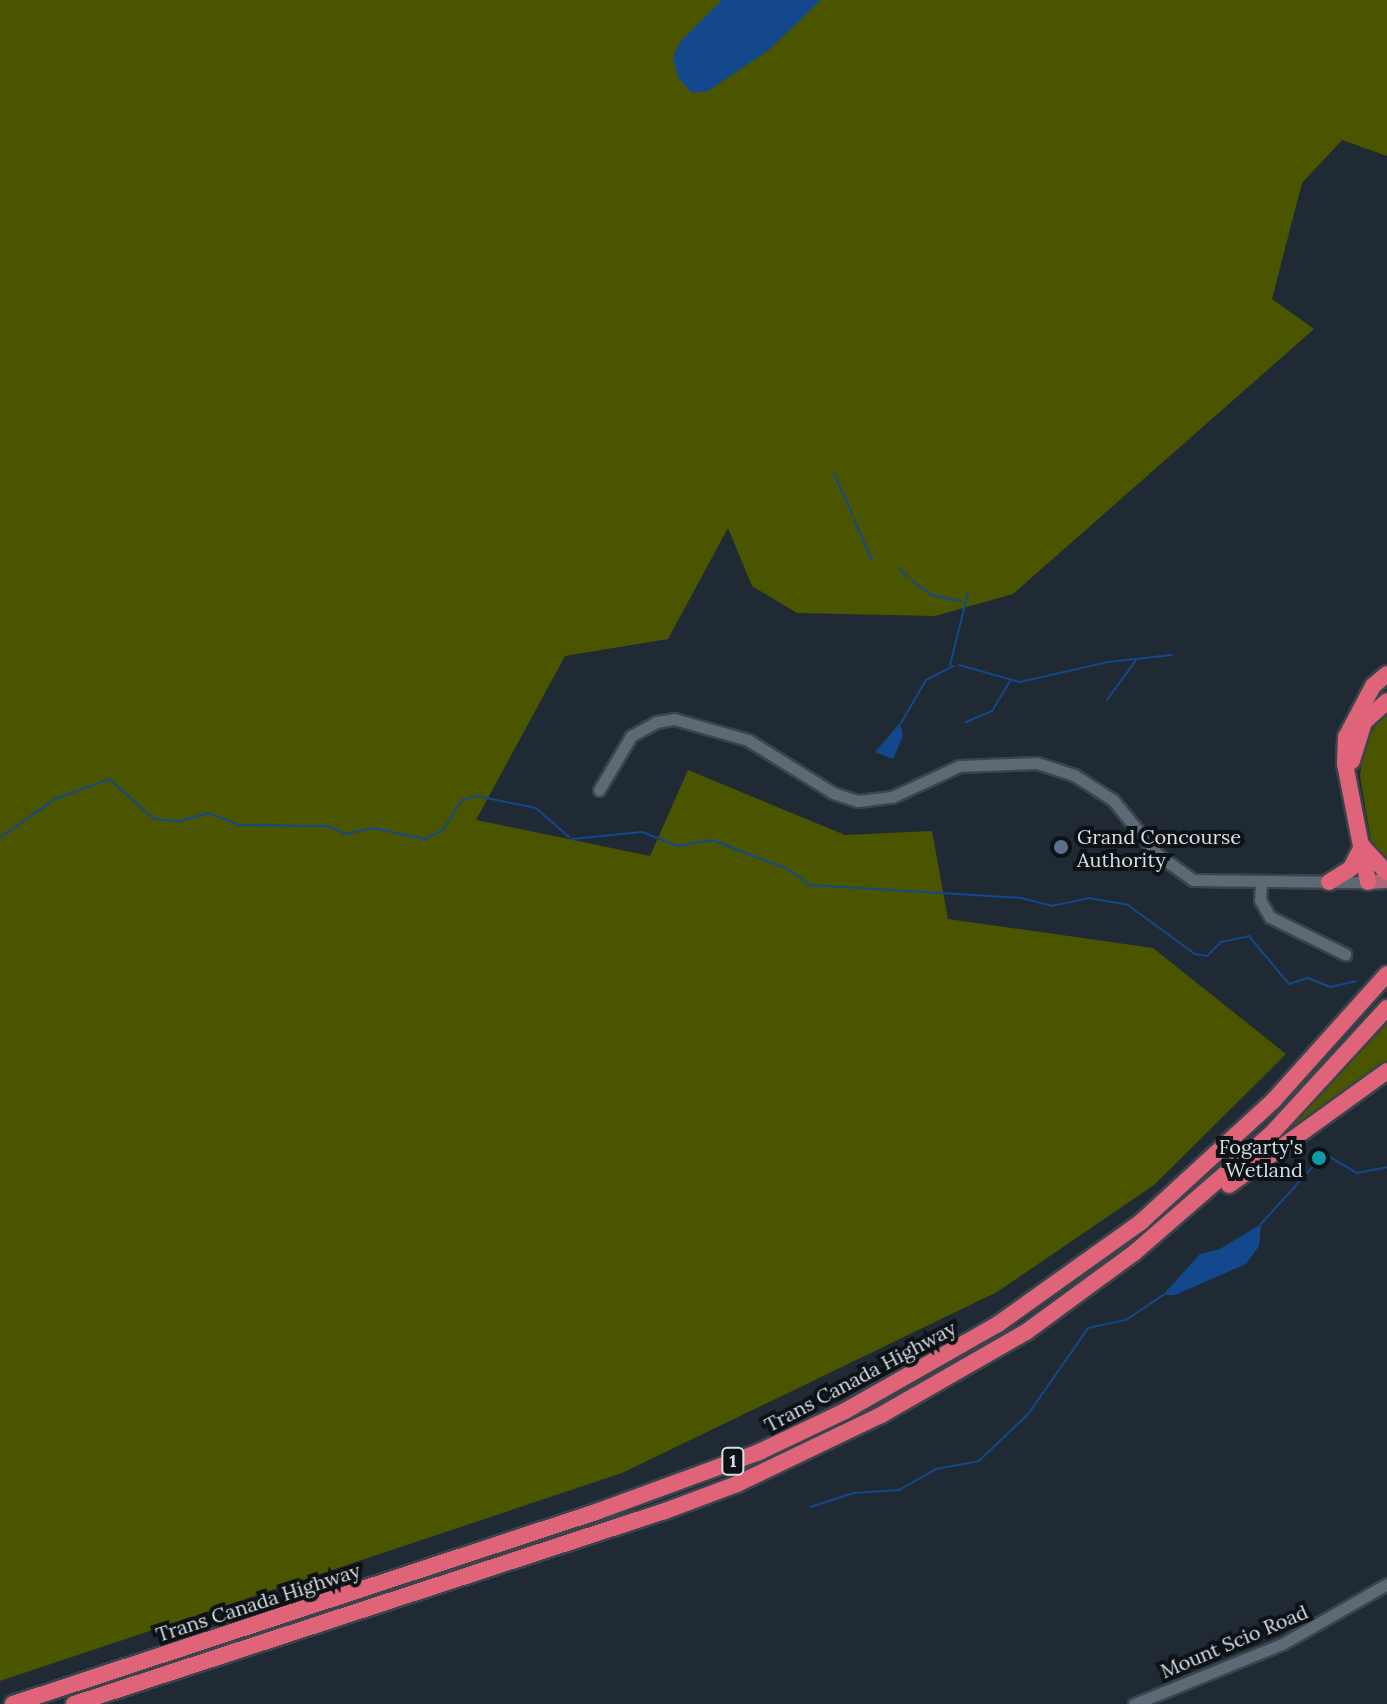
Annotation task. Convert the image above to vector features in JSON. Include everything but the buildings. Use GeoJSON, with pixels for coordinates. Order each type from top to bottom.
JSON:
{"type":"FeatureCollection","features":[{"type":"Feature","properties":{"kind":"highway"},"geometry":{"type":"LineString","coordinates":[[1368,882],[1345,764],[1349,726],[1373,686],[1387,674]]}},
{"type":"Feature","properties":{"kind":"highway"},"geometry":{"type":"LineString","coordinates":[[1350,790],[1352,752],[1364,722],[1387,701]]}},
{"type":"Feature","properties":{"kind":"highway"},"geometry":{"type":"LineString","coordinates":[[1362,846],[1387,873]]}},
{"type":"Feature","properties":{"kind":"highway"},"geometry":{"type":"LineString","coordinates":[[1329,882],[1351,868],[1362,846]]}},
{"type":"Feature","properties":{"kind":"highway","name":"Trans Canada Highway"},"geometry":{"type":"LineString","coordinates":[[13,1704],[596,1512],[759,1452],[872,1396],[998,1324],[1141,1222],[1274,1100],[1387,974]]}},
{"type":"Feature","properties":{"kind":"highway","name":"Trans Canada Highway"},"geometry":{"type":"LineString","coordinates":[[74,1704],[737,1484],[954,1375],[1026,1332],[1134,1253],[1272,1133],[1387,1008]]}},
{"type":"Feature","properties":{"kind":"highway"},"geometry":{"type":"LineString","coordinates":[[1134,1253],[1387,1071]]}},
{"type":"Feature","properties":{"kind":"main road"},"geometry":{"type":"LineString","coordinates":[[1368,882],[1387,881]]}},
{"type":"Feature","properties":{"kind":"street"},"geometry":{"type":"LineString","coordinates":[[599,790],[631,736],[656,722],[674,719],[748,740],[833,793],[858,801],[892,797],[959,766],[1037,763],[1074,775],[1113,800],[1157,854],[1185,877],[1213,884],[1368,882]]}},
{"type":"Feature","properties":{"kind":"street"},"geometry":{"type":"LineString","coordinates":[[1261,883],[1260,900],[1270,917],[1345,954]]}},
{"type":"Feature","properties":{"kind":"street","name":"Mount Scio Road"},"geometry":{"type":"LineString","coordinates":[[1134,1704],[1282,1644],[1387,1584]]}},
{"type":"Feature","properties":{"kind":"green space"},"geometry":{"type":"Polygon","coordinates":[[[0,0],[1387,0],[1387,156],[1342,140],[1302,183],[1272,299],[1314,329],[1013,594],[935,616],[797,613],[752,586],[728,528],[668,639],[565,656],[476,820],[650,856],[688,770],[845,835],[932,831],[948,919],[1153,948],[1286,1054],[1154,1185],[997,1292],[622,1473],[0,1681],[0,0]]]}},
{"type":"Feature","properties":{"kind":"green space"},"geometry":{"type":"Polygon","coordinates":[[[1387,709],[1387,866],[1371,841],[1360,776],[1364,743],[1387,709]]]}},
{"type":"Feature","properties":{"kind":"green space"},"geometry":{"type":"Polygon","coordinates":[[[1387,1017],[1387,1064],[1281,1140],[1280,1138],[1387,1017]]]}},
{"type":"Feature","properties":{"kind":"water"},"geometry":{"type":"Polygon","coordinates":[[[722,0],[821,0],[769,50],[708,91],[692,93],[678,78],[673,58],[679,43],[722,0]]]}},
{"type":"Feature","properties":{"kind":"water"},"geometry":{"type":"Polygon","coordinates":[[[900,723],[903,736],[893,759],[875,752],[900,723]]]}},
{"type":"Feature","properties":{"kind":"water"},"geometry":{"type":"Polygon","coordinates":[[[1261,1224],[1259,1246],[1246,1264],[1175,1295],[1163,1295],[1200,1254],[1220,1249],[1261,1224]]]}},
{"type":"Feature","properties":{"kind":"waterway"},"geometry":{"type":"LineString","coordinates":[[834,473],[852,514]]}},
{"type":"Feature","properties":{"kind":"waterway"},"geometry":{"type":"LineString","coordinates":[[854,520],[872,560]]}},
{"type":"Feature","properties":{"kind":"waterway"},"geometry":{"type":"LineString","coordinates":[[899,568],[908,578]]}},
{"type":"Feature","properties":{"kind":"waterway"},"geometry":{"type":"LineString","coordinates":[[912,581],[932,595],[961,601]]}},
{"type":"Feature","properties":{"kind":"waterway"},"geometry":{"type":"LineString","coordinates":[[950,665],[968,593]]}},
{"type":"Feature","properties":{"kind":"waterway"},"geometry":{"type":"LineString","coordinates":[[959,665],[1020,682],[1108,662],[1172,655]]}},
{"type":"Feature","properties":{"kind":"waterway"},"geometry":{"type":"LineString","coordinates":[[1107,700],[1136,660]]}},
{"type":"Feature","properties":{"kind":"waterway"},"geometry":{"type":"LineString","coordinates":[[901,723],[926,680],[954,666]]}},
{"type":"Feature","properties":{"kind":"waterway"},"geometry":{"type":"LineString","coordinates":[[966,722],[992,711],[1010,681]]}},
{"type":"Feature","properties":{"kind":"waterway"},"geometry":{"type":"LineString","coordinates":[[0,838],[53,800],[109,779],[154,819],[179,821],[208,813],[240,825],[328,826],[346,834],[372,828],[425,839],[443,830],[462,800],[477,796],[536,808],[569,837]]}},
{"type":"Feature","properties":{"kind":"waterway"},"geometry":{"type":"LineString","coordinates":[[572,839],[642,832],[678,846],[712,840],[787,869],[811,885],[1021,898],[1052,906],[1089,898],[1128,905],[1195,954],[1207,956],[1221,942],[1249,936],[1289,984],[1308,978],[1330,987],[1355,981]]}},
{"type":"Feature","properties":{"kind":"waterway"},"geometry":{"type":"LineString","coordinates":[[1261,1224],[1319,1160],[1330,1157],[1357,1173],[1387,1167]]}},
{"type":"Feature","properties":{"kind":"waterway"},"geometry":{"type":"LineString","coordinates":[[810,1507],[854,1493],[899,1490],[936,1469],[979,1461],[1029,1413],[1088,1328],[1126,1320],[1163,1295]]}},
{"type":"Feature","properties":{"kind":"place","name":"Grand Concourse Authority"},"geometry":{"type":"Point","coordinates":[1061,847]}},
{"type":"Feature","properties":{"kind":"place","name":"Fogarty's Wetland"},"geometry":{"type":"Point","coordinates":[1319,1158]}}]}
